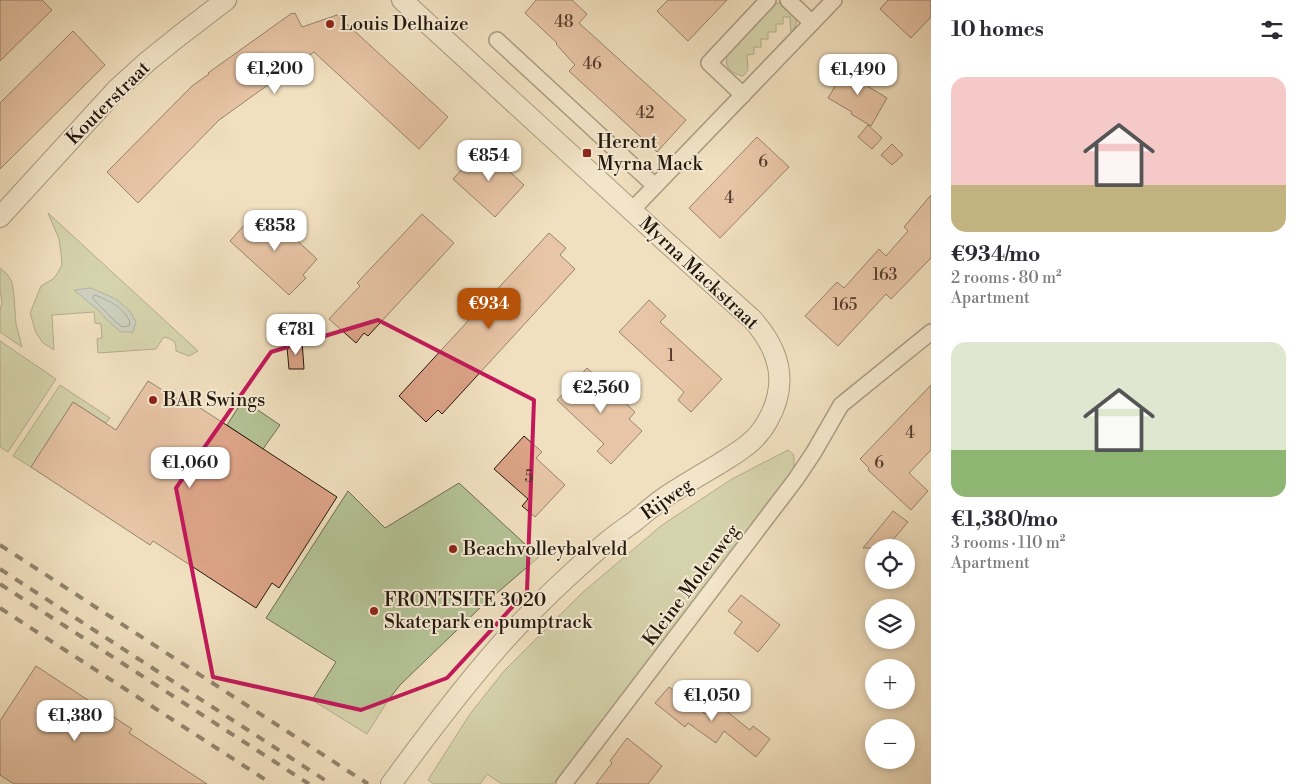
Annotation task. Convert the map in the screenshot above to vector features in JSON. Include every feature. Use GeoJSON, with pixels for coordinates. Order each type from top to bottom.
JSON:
{"type":"FeatureCollection","features":[{"type":"Feature","properties":{"kind":"street","name":"Kouterstraat"},"geometry":{"type":"LineString","coordinates":[[0,217],[117,89],[172,42],[226,0]]}},
{"type":"Feature","properties":{"kind":"street","name":"Myrna Mackstraat"},"geometry":{"type":"LineString","coordinates":[[402,0],[752,319],[764,332],[776,356],[779,368],[779,393]]}},
{"type":"Feature","properties":{"kind":"street"},"geometry":{"type":"LineString","coordinates":[[743,95],[709,63],[768,0]]}},
{"type":"Feature","properties":{"kind":"street"},"geometry":{"type":"LineString","coordinates":[[788,0],[812,23]]}},
{"type":"Feature","properties":{"kind":"street","name":"Myrna Mackstraat"},"geometry":{"type":"LineString","coordinates":[[632,210],[834,0]]}},
{"type":"Feature","properties":{"kind":"street"},"geometry":{"type":"LineString","coordinates":[[497,40],[655,186]]}},
{"type":"Feature","properties":{"kind":"street","name":"Kleine Molenweg"},"geometry":{"type":"LineString","coordinates":[[564,784],[796,479],[842,405],[931,332]]}},
{"type":"Feature","properties":{"kind":"street","name":"Rijweg"},"geometry":{"type":"LineString","coordinates":[[391,784],[429,732],[512,632],[603,545],[666,496],[742,450],[750,443],[767,422],[775,407],[779,393]]}},
{"type":"Feature","properties":{"kind":"highlighted area"},"geometry":{"type":"Polygon","coordinates":[[[378,320],[534,400],[527,591],[447,678],[361,710],[213,677],[176,488],[271,352],[378,320]]]}},
{"type":"Feature","properties":{"kind":"green space"},"geometry":{"type":"Polygon","coordinates":[[[783,3],[796,16],[794,29],[791,33],[790,17],[783,17],[783,24],[776,24],[776,32],[768,32],[768,39],[761,39],[761,47],[754,47],[754,54],[747,55],[748,70],[743,76],[738,75],[728,67],[727,59],[730,49],[770,6],[783,3]]]}},
{"type":"Feature","properties":{"kind":"green space"},"geometry":{"type":"Polygon","coordinates":[[[48,213],[198,351],[189,356],[176,351],[174,342],[165,337],[156,349],[98,353],[97,339],[102,338],[101,324],[95,323],[94,312],[52,315],[54,350],[43,343],[36,333],[30,313],[41,286],[53,279],[62,265],[59,239],[48,213]]]}},
{"type":"Feature","properties":{"kind":"green space"},"geometry":{"type":"Polygon","coordinates":[[[0,268],[12,282],[16,324],[22,347],[0,332],[2,302],[0,268]]]}},
{"type":"Feature","properties":{"kind":"green space"},"geometry":{"type":"Polygon","coordinates":[[[0,341],[56,379],[8,452],[0,447],[0,341]]]}},
{"type":"Feature","properties":{"kind":"green space"},"geometry":{"type":"Polygon","coordinates":[[[60,385],[110,418],[106,423],[73,402],[31,467],[13,456],[60,385]]]}},
{"type":"Feature","properties":{"kind":"green space"},"geometry":{"type":"Polygon","coordinates":[[[243,400],[280,425],[263,449],[227,425],[243,400]]]}},
{"type":"Feature","properties":{"kind":"green space"},"geometry":{"type":"Polygon","coordinates":[[[788,450],[794,455],[794,475],[650,664],[553,784],[502,784],[487,774],[480,784],[434,784],[428,780],[470,714],[504,671],[582,593],[662,525],[732,479],[788,450]]]}},
{"type":"Feature","properties":{"kind":"green space","name":"FRONTSITE 3020 Skatepark en pumptrack"},"geometry":{"type":"Polygon","coordinates":[[[459,483],[539,557],[484,604],[400,685],[367,734],[312,700],[336,662],[266,618],[348,491],[385,528],[459,483]]]}},
{"type":"Feature","properties":{"kind":"water"},"geometry":{"type":"Polygon","coordinates":[[[91,288],[116,299],[130,311],[136,322],[133,332],[121,332],[74,290],[91,288]]]}},
{"type":"Feature","properties":{"kind":"building"},"geometry":{"type":"Polygon","coordinates":[[[0,0],[42,0],[52,10],[0,61],[0,0]]]}},
{"type":"Feature","properties":{"kind":"building"},"geometry":{"type":"Polygon","coordinates":[[[536,0],[572,0],[587,14],[579,23],[686,120],[657,152],[569,71],[575,65],[557,43],[525,13],[536,0]]]}},
{"type":"Feature","properties":{"kind":"building"},"geometry":{"type":"Polygon","coordinates":[[[668,0],[727,0],[688,41],[657,11],[668,0]]]}},
{"type":"Feature","properties":{"kind":"building"},"geometry":{"type":"Polygon","coordinates":[[[888,0],[931,0],[931,17],[911,38],[880,9],[888,0]]]}},
{"type":"Feature","properties":{"kind":"building"},"geometry":{"type":"Polygon","coordinates":[[[292,13],[295,13],[302,27],[337,15],[448,117],[419,149],[314,52],[219,120],[138,203],[107,172],[192,86],[292,13]]]}},
{"type":"Feature","properties":{"kind":"building"},"geometry":{"type":"Polygon","coordinates":[[[73,31],[105,65],[0,169],[0,103],[73,31]]]}},
{"type":"Feature","properties":{"kind":"building"},"geometry":{"type":"Polygon","coordinates":[[[847,66],[867,78],[864,84],[887,98],[871,126],[828,98],[847,66]]]}},
{"type":"Feature","properties":{"kind":"building"},"geometry":{"type":"Polygon","coordinates":[[[868,125],[882,138],[872,149],[858,137],[868,125]]]}},
{"type":"Feature","properties":{"kind":"building"},"geometry":{"type":"Polygon","coordinates":[[[757,137],[789,167],[720,238],[689,208],[757,137]]]}},
{"type":"Feature","properties":{"kind":"building"},"geometry":{"type":"Polygon","coordinates":[[[892,144],[903,155],[892,165],[881,155],[892,144]]]}},
{"type":"Feature","properties":{"kind":"building"},"geometry":{"type":"Polygon","coordinates":[[[483,147],[524,185],[495,217],[453,179],[483,147]]]}},
{"type":"Feature","properties":{"kind":"building"},"geometry":{"type":"Polygon","coordinates":[[[931,195],[931,258],[891,299],[886,294],[838,346],[805,316],[837,282],[844,288],[879,249],[886,256],[908,231],[904,227],[931,195]]]}},
{"type":"Feature","properties":{"kind":"building"},"geometry":{"type":"Polygon","coordinates":[[[264,210],[317,259],[303,275],[306,278],[289,295],[230,241],[246,223],[249,226],[264,210]]]}},
{"type":"Feature","properties":{"kind":"building"},"geometry":{"type":"Polygon","coordinates":[[[422,214],[454,243],[368,336],[364,333],[356,343],[329,319],[360,286],[357,283],[422,214]]]}},
{"type":"Feature","properties":{"kind":"building"},"geometry":{"type":"Polygon","coordinates":[[[549,233],[566,248],[560,255],[575,269],[442,414],[438,410],[426,422],[399,396],[549,233]]]}},
{"type":"Feature","properties":{"kind":"building"},"geometry":{"type":"Polygon","coordinates":[[[649,300],[666,316],[660,322],[722,379],[691,412],[678,400],[684,392],[619,332],[649,300]]]}},
{"type":"Feature","properties":{"kind":"building"},"geometry":{"type":"Polygon","coordinates":[[[302,341],[304,369],[289,369],[287,347],[302,341]]]}},
{"type":"Feature","properties":{"kind":"building"},"geometry":{"type":"Polygon","coordinates":[[[587,368],[635,412],[629,419],[642,431],[611,464],[597,451],[604,444],[557,400],[587,368]]]}},
{"type":"Feature","properties":{"kind":"building"},"geometry":{"type":"Polygon","coordinates":[[[148,381],[185,404],[188,400],[337,497],[279,588],[272,583],[256,608],[153,541],[150,545],[31,467],[73,402],[116,430],[148,381]]]}},
{"type":"Feature","properties":{"kind":"building"},"geometry":{"type":"Polygon","coordinates":[[[931,385],[931,450],[909,473],[928,491],[911,510],[868,470],[869,468],[860,459],[931,385]]]}},
{"type":"Feature","properties":{"kind":"building"},"geometry":{"type":"Polygon","coordinates":[[[524,436],[542,452],[536,458],[565,485],[535,517],[522,506],[528,499],[494,469],[524,436]]]}},
{"type":"Feature","properties":{"kind":"building"},"geometry":{"type":"Polygon","coordinates":[[[893,511],[908,522],[894,539],[870,539],[893,511]]]}},
{"type":"Feature","properties":{"kind":"building"},"geometry":{"type":"Polygon","coordinates":[[[741,595],[780,625],[758,652],[734,633],[742,622],[728,611],[741,595]]]}},
{"type":"Feature","properties":{"kind":"building"},"geometry":{"type":"Polygon","coordinates":[[[36,666],[132,729],[129,733],[207,784],[14,784],[0,775],[0,721],[36,666]]]}},
{"type":"Feature","properties":{"kind":"building"},"geometry":{"type":"Polygon","coordinates":[[[669,687],[681,696],[682,694],[705,714],[715,702],[750,730],[753,726],[770,739],[756,757],[724,731],[716,743],[688,723],[685,727],[655,703],[669,687]]]}},
{"type":"Feature","properties":{"kind":"building"},"geometry":{"type":"Polygon","coordinates":[[[627,738],[662,766],[648,784],[596,784],[612,763],[610,761],[627,738]]]}},
{"type":"Feature","properties":{"kind":"railway"},"geometry":{"type":"LineString","coordinates":[[0,545],[368,784]]}},
{"type":"Feature","properties":{"kind":"railway"},"geometry":{"type":"LineString","coordinates":[[0,569],[331,784]]}},
{"type":"Feature","properties":{"kind":"railway"},"geometry":{"type":"LineString","coordinates":[[0,584],[309,784]]}},
{"type":"Feature","properties":{"kind":"railway"},"geometry":{"type":"LineString","coordinates":[[0,608],[272,784]]}},
{"type":"Feature","properties":{"kind":"place","name":"Louis Delhaize"},"geometry":{"type":"Point","coordinates":[330,24]}},
{"type":"Feature","properties":{"kind":"place","name":"Herent Myrna Mack"},"geometry":{"type":"Point","coordinates":[587,153]}},
{"type":"Feature","properties":{"kind":"place","name":"BAR Swings"},"geometry":{"type":"Point","coordinates":[153,400]}},
{"type":"Feature","properties":{"kind":"place","name":"Beachvolleybalveld"},"geometry":{"type":"Point","coordinates":[453,549]}},
{"type":"Feature","properties":{"kind":"place","name":"FRONTSITE 3020 Skatepark en pumptrack"},"geometry":{"type":"Point","coordinates":[374,611]}}]}
